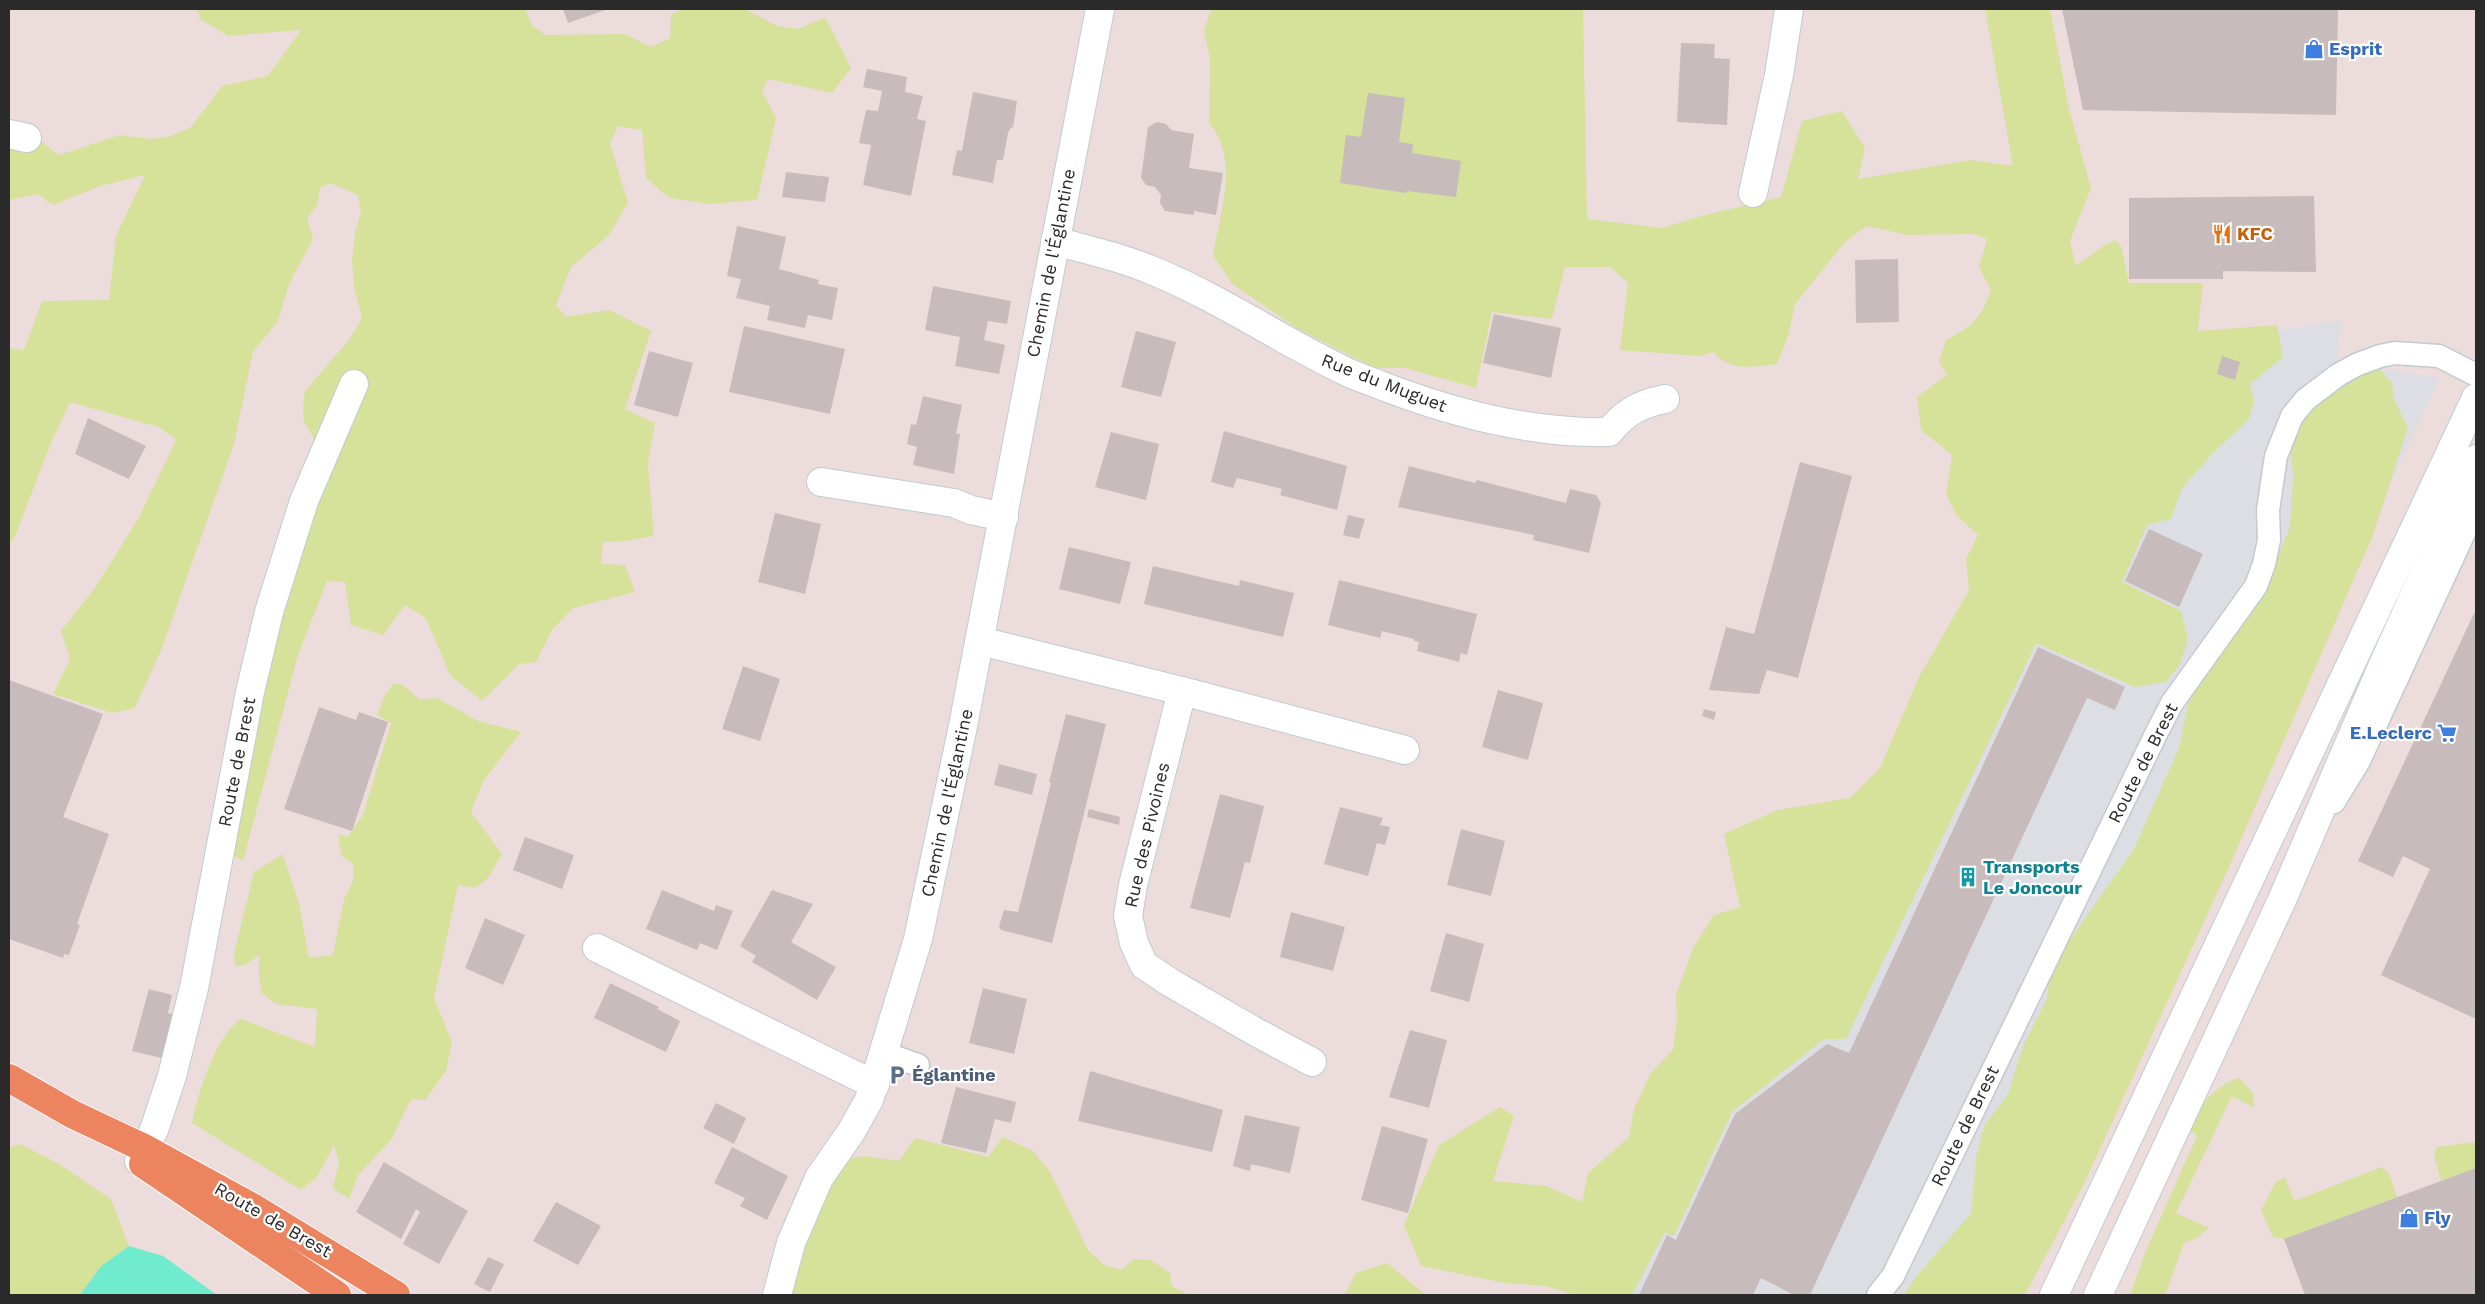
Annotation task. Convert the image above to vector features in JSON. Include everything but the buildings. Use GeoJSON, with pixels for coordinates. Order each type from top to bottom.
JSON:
{"type":"FeatureCollection","features":[{"type":"Feature","properties":{"kind":"main road","name":"Route de Brest"},"geometry":{"type":"LineString","coordinates":[[9,1078],[143,1155],[252,1207],[396,1295]]}},
{"type":"Feature","properties":{"kind":"main road","name":"Route de Brest"},"geometry":{"type":"LineString","coordinates":[[143,1155],[337,1295]]}},
{"type":"Feature","properties":{"kind":"street","name":"Chemin de l'Églantine"},"geometry":{"type":"LineString","coordinates":[[777,1295],[791,1243],[819,1178],[860,1118],[875,1086],[918,938],[980,640],[1100,9]]}},
{"type":"Feature","properties":{"kind":"street"},"geometry":{"type":"LineString","coordinates":[[1753,193],[1779,75],[1789,9]]}},
{"type":"Feature","properties":{"kind":"street","name":"Rue du Muguet"},"geometry":{"type":"LineString","coordinates":[[1055,240],[1156,272],[1224,304],[1345,371],[1416,399],[1458,411],[1522,426],[1584,433],[1609,432],[1618,420],[1630,410],[1639,405],[1665,399]]}},
{"type":"Feature","properties":{"kind":"street","name":"Route de Brest"},"geometry":{"type":"LineString","coordinates":[[143,1155],[172,1076],[194,988],[250,692],[269,612],[304,501],[354,384]]}},
{"type":"Feature","properties":{"kind":"street"},"geometry":{"type":"LineString","coordinates":[[2054,1295],[2476,398]]}},
{"type":"Feature","properties":{"kind":"street"},"geometry":{"type":"LineString","coordinates":[[2098,1295],[2233,1009],[2476,459]]}},
{"type":"Feature","properties":{"kind":"street"},"geometry":{"type":"LineString","coordinates":[[821,482],[954,503],[971,510],[1004,517]]}},
{"type":"Feature","properties":{"kind":"street"},"geometry":{"type":"LineString","coordinates":[[980,640],[1405,750]]}},
{"type":"Feature","properties":{"kind":"street","name":"Rue des Pivoines"},"geometry":{"type":"LineString","coordinates":[[1182,691],[1133,885],[1128,916],[1134,943],[1144,965],[1164,979],[1254,1032],[1312,1062]]}},
{"type":"Feature","properties":{"kind":"street"},"geometry":{"type":"LineString","coordinates":[[598,948],[875,1086]]}},
{"type":"Feature","properties":{"kind":"lane","name":"Route de Brest"},"geometry":{"type":"LineString","coordinates":[[1878,1295],[1893,1276],[2172,703],[2256,586],[2264,564],[2268,540],[2268,510],[2276,456],[2292,416],[2305,400],[2338,375],[2380,356],[2395,353],[2439,356],[2476,376]]}},
{"type":"Feature","properties":{"kind":"lane"},"geometry":{"type":"LineString","coordinates":[[2306,844],[2359,761],[2476,507]]}},
{"type":"Feature","properties":{"kind":"lane"},"geometry":{"type":"LineString","coordinates":[[884,1053],[918,1066]]}},
{"type":"Feature","properties":{"kind":"shaded area"},"geometry":{"type":"Polygon","coordinates":[[[197,9],[525,9],[532,25],[545,35],[625,34],[651,47],[670,38],[671,14],[683,9],[745,9],[777,26],[799,29],[825,17],[851,68],[832,93],[768,79],[762,91],[776,118],[757,200],[709,204],[669,198],[646,178],[642,130],[618,126],[610,144],[628,202],[610,234],[571,267],[556,305],[566,317],[610,310],[651,331],[625,409],[655,423],[648,464],[654,536],[625,541],[603,542],[601,564],[625,565],[635,592],[573,608],[552,630],[536,662],[519,664],[482,701],[450,675],[426,618],[405,605],[383,635],[351,625],[345,582],[327,581],[298,655],[243,861],[223,849],[261,661],[327,459],[304,422],[305,391],[349,340],[362,318],[354,287],[352,261],[355,233],[361,212],[358,195],[330,183],[320,188],[317,206],[307,218],[313,239],[289,284],[278,321],[253,352],[234,444],[162,648],[135,708],[112,713],[53,694],[70,659],[61,631],[95,588],[138,519],[176,440],[159,427],[70,402],[51,443],[15,536],[9,546],[9,348],[24,350],[42,301],[109,300],[116,236],[145,175],[100,186],[53,205],[38,194],[9,200],[9,144],[38,139],[59,155],[120,135],[150,139],[171,136],[191,127],[222,86],[268,76],[301,30],[228,36],[200,19],[197,9]]]}},
{"type":"Feature","properties":{"kind":"shaded area"},"geometry":{"type":"Polygon","coordinates":[[[1211,9],[1583,9],[1587,219],[1662,228],[1701,216],[1781,197],[1802,121],[1842,111],[1865,148],[1858,179],[1971,160],[2013,166],[1985,9],[2050,9],[2069,109],[2091,188],[2070,241],[2076,266],[2103,246],[2115,240],[2121,246],[2129,283],[2203,283],[2198,331],[2277,325],[2283,357],[2250,384],[2254,400],[2249,419],[2212,454],[2182,488],[2171,519],[2147,525],[2122,582],[2181,611],[2188,639],[2180,664],[2166,682],[2135,687],[2036,643],[1846,1039],[1824,1039],[1732,1112],[1674,1236],[1665,1232],[1632,1295],[1576,1295],[1545,1286],[1505,1283],[1421,1266],[1404,1225],[1439,1145],[1500,1107],[1514,1116],[1493,1181],[1546,1186],[1582,1202],[1588,1173],[1629,1137],[1634,1109],[1650,1074],[1673,1050],[1677,1018],[1676,995],[1693,948],[1714,915],[1740,907],[1724,834],[1778,810],[1850,798],[1880,768],[1919,677],[1969,590],[1966,559],[1978,535],[1957,516],[1946,494],[1952,455],[1921,430],[1917,397],[1947,375],[1939,362],[1946,340],[1975,320],[1984,308],[1991,290],[1979,267],[1987,239],[1973,234],[1907,235],[1867,226],[1846,241],[1795,304],[1788,336],[1777,364],[1743,367],[1727,363],[1714,352],[1700,356],[1620,350],[1628,283],[1610,267],[1565,267],[1552,319],[1492,312],[1476,388],[1405,368],[1375,368],[1300,330],[1232,284],[1213,255],[1223,204],[1226,169],[1224,153],[1218,137],[1209,123],[1210,58],[1204,31],[1211,9]]]}},
{"type":"Feature","properties":{"kind":"shaded area"},"geometry":{"type":"Polygon","coordinates":[[[2342,321],[2337,359],[2439,379],[2040,1244],[2008,1295],[1600,1295],[2139,351],[2342,321]]]}},
{"type":"Feature","properties":{"kind":"shaded area"},"geometry":{"type":"Polygon","coordinates":[[[2373,362],[2392,383],[2394,399],[2408,428],[2373,535],[2229,867],[2083,1186],[2025,1295],[1904,1295],[1916,1277],[1971,1213],[1976,1158],[1984,1126],[2008,1094],[2023,1046],[2046,1001],[2050,977],[2059,955],[2134,849],[2179,748],[2188,705],[2206,665],[2274,566],[2290,527],[2293,473],[2289,443],[2314,401],[2373,362]]]}},
{"type":"Feature","properties":{"kind":"shaded area"},"geometry":{"type":"Polygon","coordinates":[[[394,683],[403,685],[420,700],[437,698],[478,721],[521,732],[484,780],[471,812],[502,854],[489,877],[475,888],[458,885],[434,998],[452,1042],[446,1071],[425,1100],[411,1099],[391,1140],[358,1175],[349,1199],[333,1188],[339,1162],[334,1145],[317,1177],[301,1190],[192,1123],[203,1081],[216,1051],[223,1038],[241,1019],[315,1047],[317,1009],[276,1004],[262,993],[259,978],[259,955],[245,965],[235,966],[234,953],[254,872],[283,854],[299,904],[309,958],[333,955],[344,899],[353,881],[353,864],[341,855],[338,835],[348,836],[363,815],[391,723],[377,715],[385,695],[394,683]]]}},
{"type":"Feature","properties":{"kind":"shaded area"},"geometry":{"type":"Polygon","coordinates":[[[2239,1078],[2253,1093],[2254,1108],[2232,1096],[2176,1213],[2209,1228],[2197,1238],[2184,1243],[2165,1295],[2130,1295],[2145,1253],[2197,1136],[2187,1127],[2209,1097],[2223,1085],[2239,1078]]]}},
{"type":"Feature","properties":{"kind":"shaded area"},"geometry":{"type":"Polygon","coordinates":[[[1003,1137],[1033,1151],[1050,1172],[1088,1250],[1104,1265],[1121,1270],[1134,1259],[1151,1260],[1170,1273],[1172,1286],[1189,1295],[784,1295],[786,1282],[841,1160],[864,1156],[899,1161],[915,1138],[988,1157],[1003,1137]]]}},
{"type":"Feature","properties":{"kind":"shaded area"},"geometry":{"type":"Polygon","coordinates":[[[2476,1142],[2476,1168],[2441,1181],[2434,1155],[2436,1147],[2476,1142]]]}},
{"type":"Feature","properties":{"kind":"shaded area"},"geometry":{"type":"Polygon","coordinates":[[[20,1144],[59,1164],[111,1199],[129,1246],[101,1266],[80,1295],[9,1295],[9,1148],[20,1144]]]}},
{"type":"Feature","properties":{"kind":"shaded area"},"geometry":{"type":"Polygon","coordinates":[[[2382,1167],[2389,1173],[2397,1197],[2284,1239],[2273,1237],[2261,1210],[2275,1183],[2285,1177],[2294,1201],[2382,1167]]]}},
{"type":"Feature","properties":{"kind":"shaded area"},"geometry":{"type":"Polygon","coordinates":[[[129,1246],[163,1256],[217,1295],[80,1295],[101,1266],[129,1246]]]}},
{"type":"Feature","properties":{"kind":"shaded area"},"geometry":{"type":"Polygon","coordinates":[[[1387,1263],[1426,1295],[1344,1295],[1356,1273],[1387,1263]]]}},
{"type":"Feature","properties":{"kind":"place","name":"Esprit"},"geometry":{"type":"Point","coordinates":[2314,49]}},
{"type":"Feature","properties":{"kind":"place","name":"KFC"},"geometry":{"type":"Point","coordinates":[2222,234]}},
{"type":"Feature","properties":{"kind":"place","name":"E.Leclerc"},"geometry":{"type":"Point","coordinates":[2447,733]}},
{"type":"Feature","properties":{"kind":"place","name":"Transports Le Joncour"},"geometry":{"type":"Point","coordinates":[1968,877]}},
{"type":"Feature","properties":{"kind":"place","name":"Églantine"},"geometry":{"type":"Point","coordinates":[897,1075]}},
{"type":"Feature","properties":{"kind":"place","name":"Fly"},"geometry":{"type":"Point","coordinates":[2409,1218]}}]}
